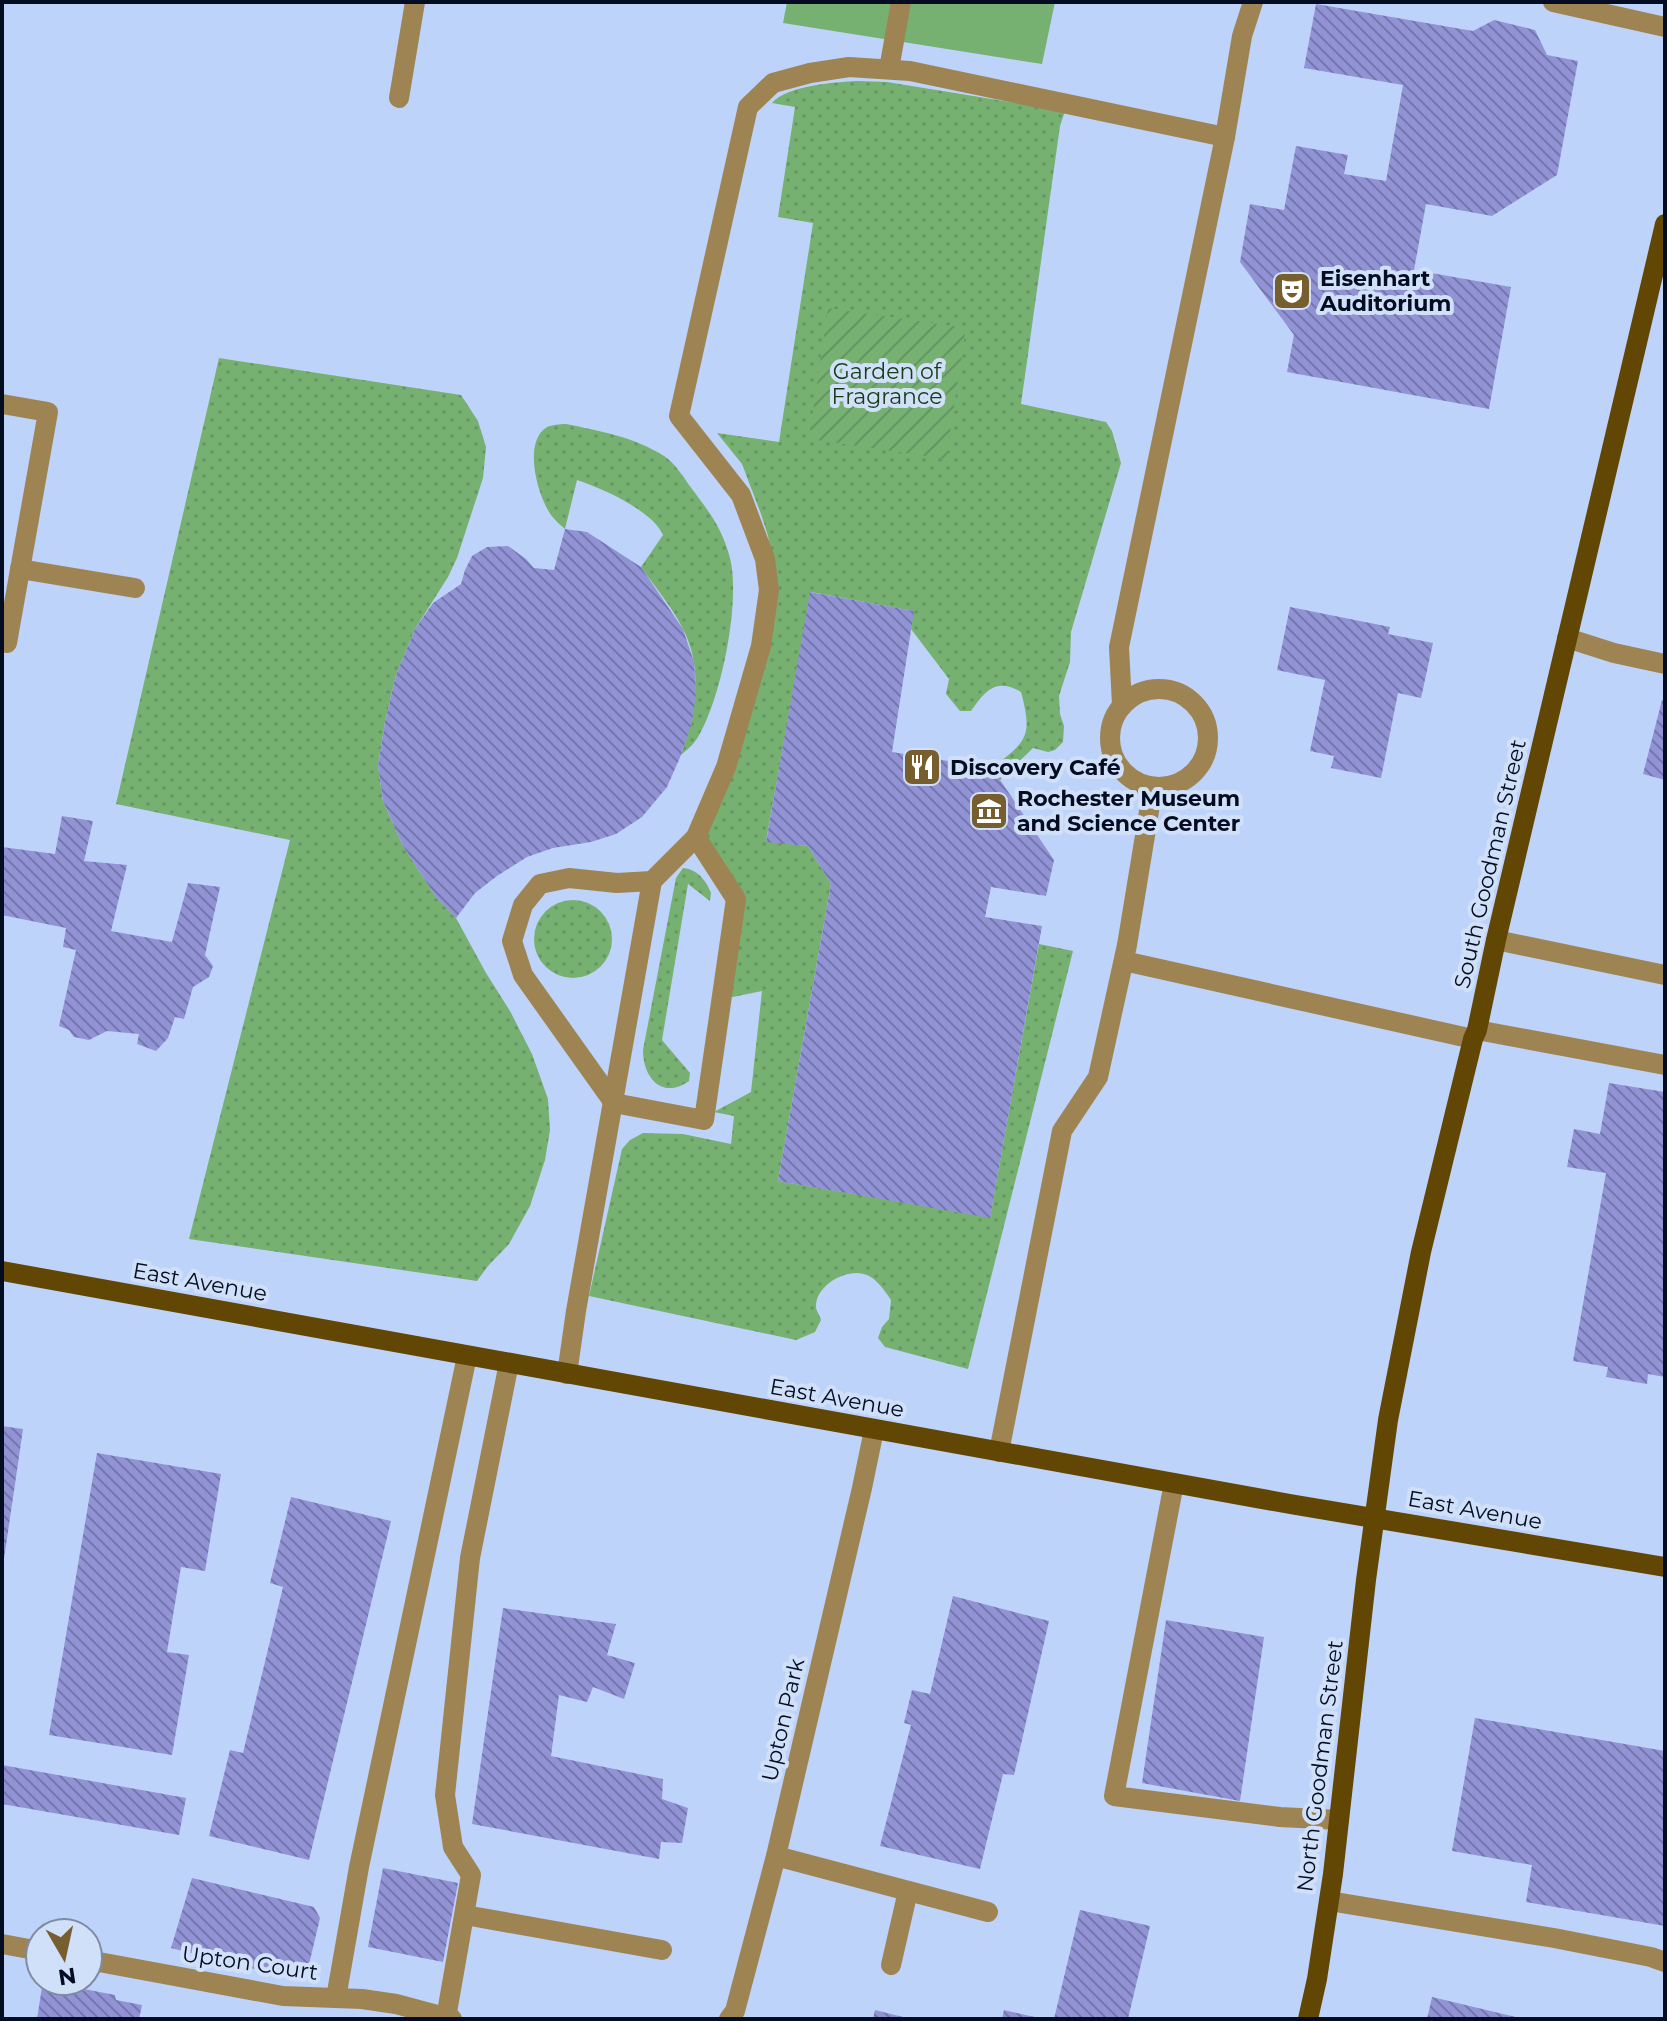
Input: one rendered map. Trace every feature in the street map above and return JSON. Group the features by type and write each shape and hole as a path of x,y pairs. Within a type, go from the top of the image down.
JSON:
{"main road":[{"name":"South Goodman Street","path":"1375,1518 1388,1420 1421,1252 1475,1035 1665,224"},
{"name":"East Avenue","path":"2,1271 874,1430 1665,1567"},
{"name":"North Goodman Street","path":"1308,2019 1329,1901 1375,1518"}],"street":[{"path":"399,98 415,2"},
{"path":"889,69 901,2"},
{"path":"1122,705 1119,647 1225,137 1242,36 1253,2"},
{"path":"1553,2 1665,27"},
{"path":"567,1374 652,881 696,837 726,767 761,646 769,590 765,559 741,495 679,416 748,107 773,83 810,73 849,67 889,69 1225,137"},
{"path":"2,404 48,412 7,643 2,642"},
{"path":"20,569 135,588"},
{"path":"1567,638 1614,653 1665,664"},
{"path":"1166,689 1182,695 1197,707 1205,722 1208,743 1202,760 1191,775 1176,784 1153,787 1137,782 1123,772 1113,758 1109,741 1113,720 1122,705 1134,695 1166,689"},
{"path":"999,1452 1062,1131 1098,1077 1124,961 1153,787"},
{"path":"652,881 617,883 569,878 540,884 523,905 512,941 523,975 614,1103 704,1120 736,899 696,837"},
{"path":"1496,940 1665,975"},
{"path":"1124,961 1475,1035 1665,1065"},
{"path":"336,1998 359,1867 467,1356"},
{"path":"449,2018 471,1875 453,1847 445,1795 470,1558 509,1363"},
{"name":"Upton Park","path":"729,2019 735,2011 776,1856 874,1430"},
{"path":"1174,1483 1114,1796 1280,1817 1339,1820"},
{"path":"776,1856 988,1912"},
{"path":"891,1965 908,1891"},
{"path":"1329,1901 1554,1938 1665,1962"},
{"path":"465,1915 662,1950"},
{"path":"2,1944 24,1948"},
{"name":"Upton Court","path":"104,1963 283,1996 362,1999 396,2004 449,2018"}],"green space":[{"path":"787,2 1055,2 1042,64 783,23"},
{"path":"857,81 887,82 1065,111 1060,126 1021,404 1106,422 1112,431 1121,463 1071,632 1070,662 1059,696 1063,742 1048,752 1033,748 1000,780 992,768 1020,744 1026,729 1021,692 998,686 986,692 971,711 960,711 946,694 949,679 911,629 913,611 811,592 766,841 808,846 831,884 778,1181 990,1217 1039,944 1073,951 968,1369 885,1347 878,1338 889,1319 891,1300 875,1281 861,1273 843,1275 827,1285 817,1300 816,1308 821,1320 815,1332 796,1340 589,1296 622,1149 643,1133 683,1134 731,1144 734,1116 714,1112 751,1092 762,991 723,999 744,897 703,835 776,591 768,536 761,514 742,464 717,433 779,442 813,223 778,217 795,107 772,103 799,89"},
{"name":"Garden of Fragrance","path":"828,308 966,328 946,459 809,439"},
{"path":"219,358 461,395 478,421 486,447 483,478 457,558 415,629 396,675 378,766 383,801 403,846 436,897 456,918 510,1011 532,1054 548,1099 550,1130 545,1160 530,1206 509,1244 477,1281 189,1239 290,840 116,804"},
{"path":"566,424 629,439 668,459 710,513 727,547 733,577 733,599 727,650 706,720 698,737 681,755 693,708 694,660 679,621 641,567 663,535 638,509 577,480 565,529 553,517 537,483 535,445 539,434 547,427"},
{"path":"683,868 693,870 700,876 711,893 710,901 688,884 662,1040 690,1073 689,1081 670,1088 663,1087 650,1077 643,1050 676,878"},
{"path":"573,900 588,903 601,911 609,924 612,939 609,954 601,967 588,975 573,978 558,975 545,967 537,954 534,939 537,924 545,911 558,903"}],"building":[{"path":"1316,4 1473,31 1494,20 1535,30 1547,55 1578,61 1557,175 1492,216 1426,204 1414,270 1511,287 1489,409 1287,372 1294,335 1240,262 1250,204 1284,210 1296,146 1348,155 1344,174 1386,181 1403,85 1304,68"},
{"path":"565,529 587,532 641,567 683,629 694,662 696,692 692,722 667,787 642,817 616,834 527,857 475,893 456,918 436,897 403,846 383,801 378,766 396,675 415,629 433,603 461,584 472,556 487,547 508,546 534,568 554,570"},
{"path":"810,592 914,611 892,752 992,768 1054,860 1046,896 991,887 985,917 1042,926 990,1218 778,1181 831,884 808,846 766,842"},
{"path":"1290,607 1390,627 1388,634 1433,643 1421,698 1398,693 1381,778 1331,768 1334,756 1310,751 1325,680 1277,670"},
{"path":"1662,700 1665,701 1665,780 1643,774"},
{"path":"62,816 93,821 84,861 127,865 111,931 172,942 188,883 220,887 205,955 213,966 209,977 193,987 184,1019 175,1017 168,1038 156,1051 137,1044 139,1034 107,1031 89,1040 74,1037 69,1030 59,1026 76,950 63,947 66,928 2,915 2,847 55,854"},
{"path":"1609,1083 1665,1092 1665,1377 1648,1374 1647,1384 1606,1377 1608,1367 1573,1361 1606,1173 1567,1167 1574,1129 1600,1134"},
{"path":"2,1426 23,1429 4,1559 2,1559"},
{"path":"97,1453 221,1474 205,1571 181,1567 167,1652 189,1655 172,1755 49,1735"},
{"path":"291,1497 391,1521 309,1860 209,1836 230,1750 243,1753 283,1587 270,1583"},
{"path":"953,1596 1049,1621 1014,1775 1003,1774 980,1869 880,1846 911,1725 904,1723 912,1690 930,1694"},
{"path":"503,1608 616,1624 607,1655 635,1663 624,1699 593,1687 587,1702 559,1695 551,1756 663,1779 662,1799 688,1808 682,1843 661,1842 659,1859 472,1824"},
{"path":"1166,1620 1264,1637 1240,1801 1142,1783"},
{"path":"1475,1718 1665,1751 1665,1926 1526,1902 1532,1865 1452,1851"},
{"path":"2,1765 186,1798 179,1835 2,1804"},
{"path":"383,1868 458,1883 443,1962 368,1947"},
{"path":"192,1878 314,1907 320,1918 307,1973 287,1977 171,1948"},
{"path":"1080,1910 1150,1926 1128,2019 1054,2019"},
{"path":"104,1993 115,1995 116,2000 142,2005 139,2019 37,2019 40,1997 104,1997"},
{"path":"1432,1997 1520,2018 1520,2019 1427,2019"},
{"path":"875,2010 907,2018 907,2019 873,2019"},
{"path":"1004,2010 1039,2018 1002,2019"}],"place":[{"name":"Eisenhart Auditorium","path":"1292,291"},
{"name":"Discovery Café","path":"922,767"},
{"name":"Rochester Museum and Science Center","path":"989,811"}]}
